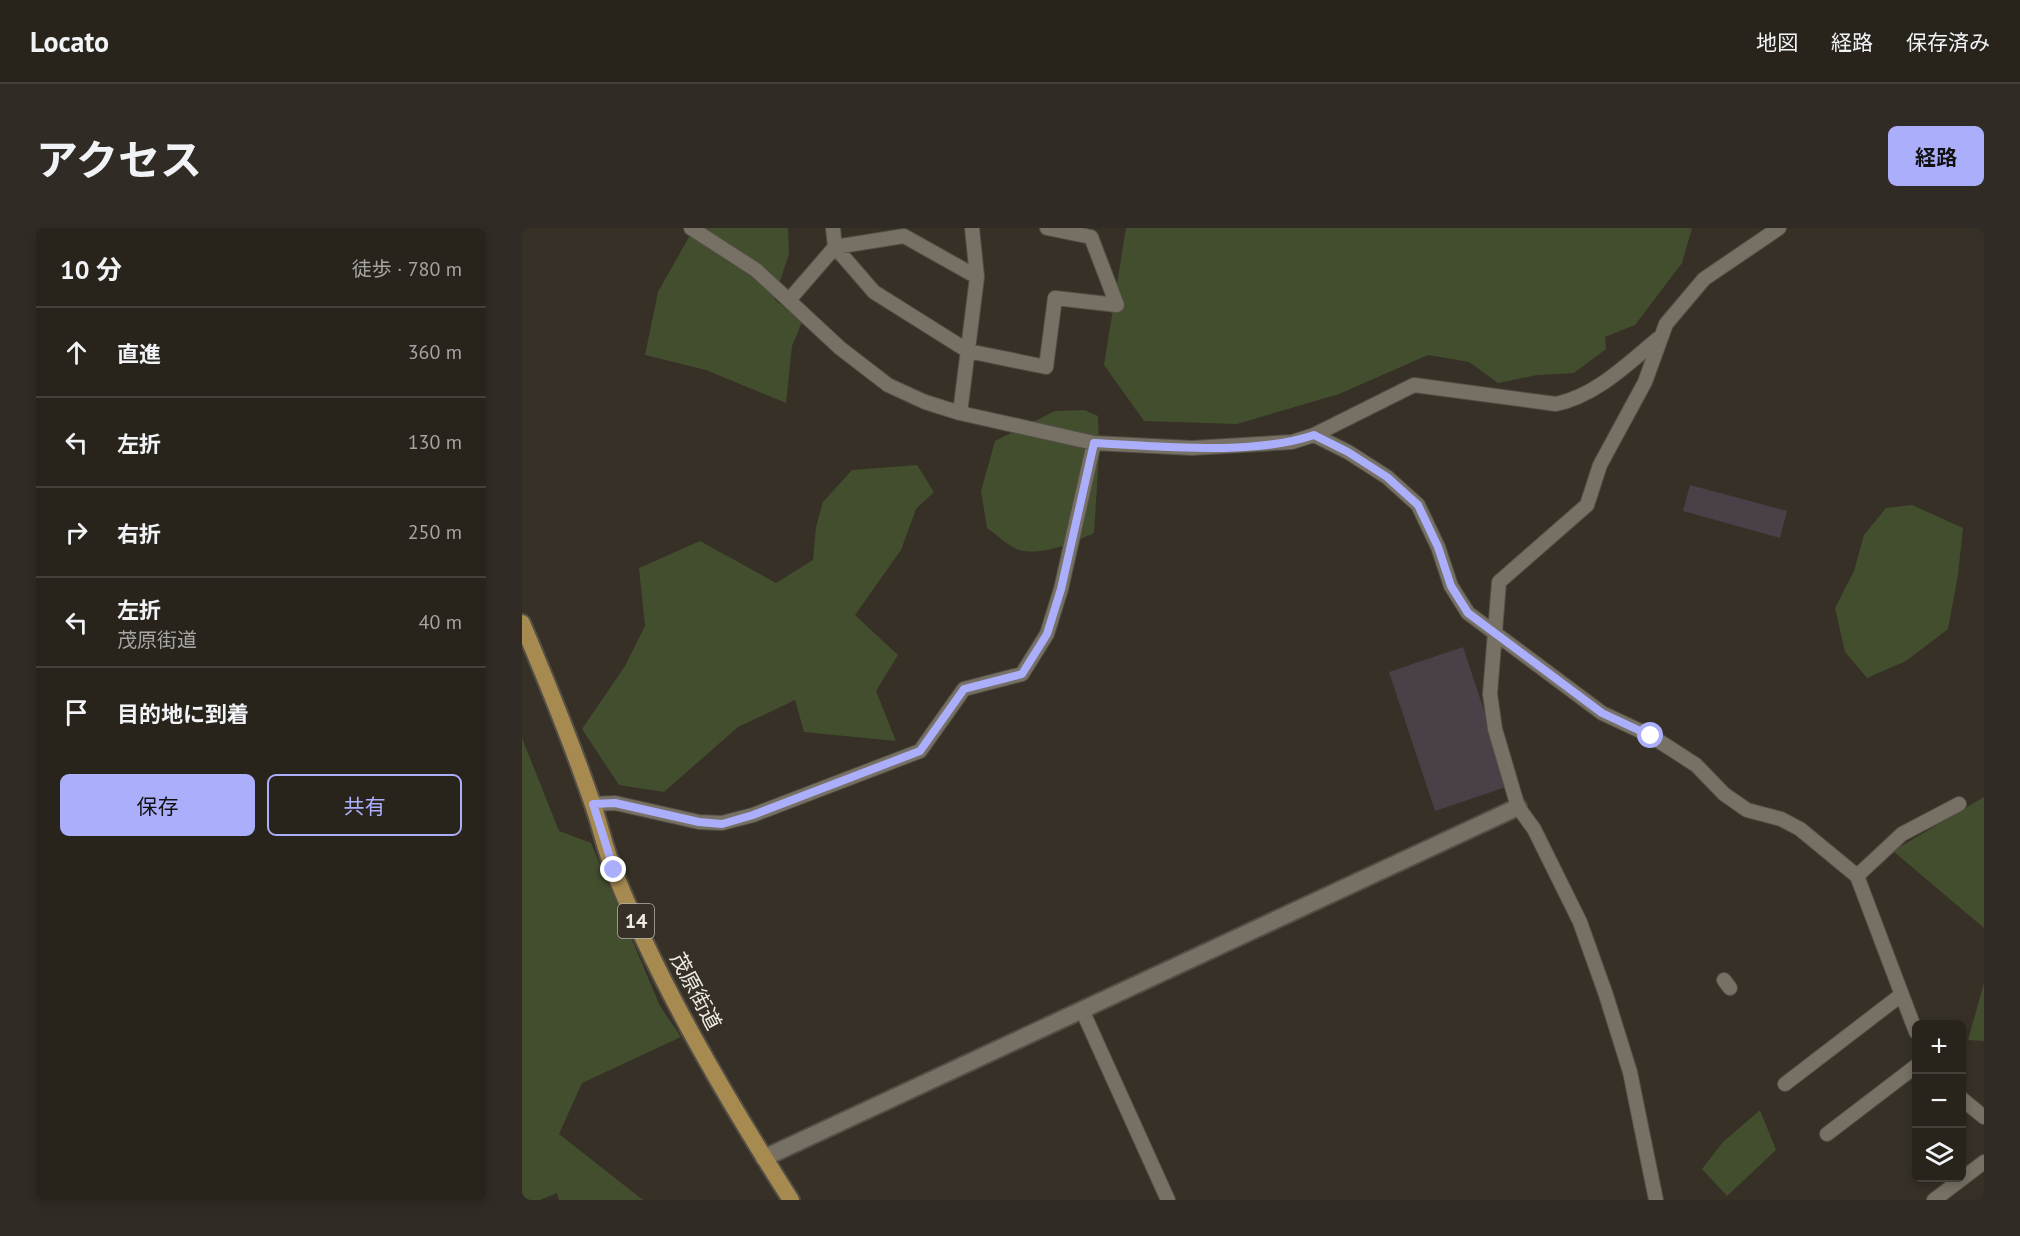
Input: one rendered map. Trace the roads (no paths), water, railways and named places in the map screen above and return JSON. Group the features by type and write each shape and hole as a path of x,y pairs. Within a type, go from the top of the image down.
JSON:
{"main road":[{"name":"茂原街道","path":"522,623 558,707 614,870 647,947 672,996 764,1158 792,1200"}],"street":[{"path":"691,228 756,270 840,348 888,386 925,402 960,413 1094,443 1192,448 1292,442 1314,435 1414,385 1556,404 1578,399 1611,377 1659,338 1666,324 1704,279 1779,228"},
{"path":"833,228 835,247 874,292 968,351 1046,367 1055,298 1117,305 1091,237 1047,228"},
{"path":"960,413 977,277 972,228"},
{"path":"789,300 835,247 903,232 977,277"},
{"path":"1656,1200 1630,1072 1606,995 1580,922 1534,830 1518,807 1495,729 1490,694 1499,582 1587,505 1600,465 1650,372 1659,351 1659,338"},
{"path":"1314,435 1348,452 1387,477 1418,505 1438,547 1451,586 1468,613 1602,713 1651,736 1696,765 1724,794 1747,810 1781,819 1800,829 1857,876 1912,1020"},
{"path":"593,804 615,803 699,822 722,824 753,815 920,751 964,689 1022,674 1047,634 1061,589 1094,443"},
{"path":"1857,876 1902,834 1959,804"},
{"path":"764,1158 1518,807"},
{"path":"1785,1084 1901,995"},
{"path":"1082,1010 1168,1200"},
{"path":"1827,1134 1912,1070"},
{"path":"1966,1102 1984,1117"},
{"path":"1934,1200 1984,1162"}]}
